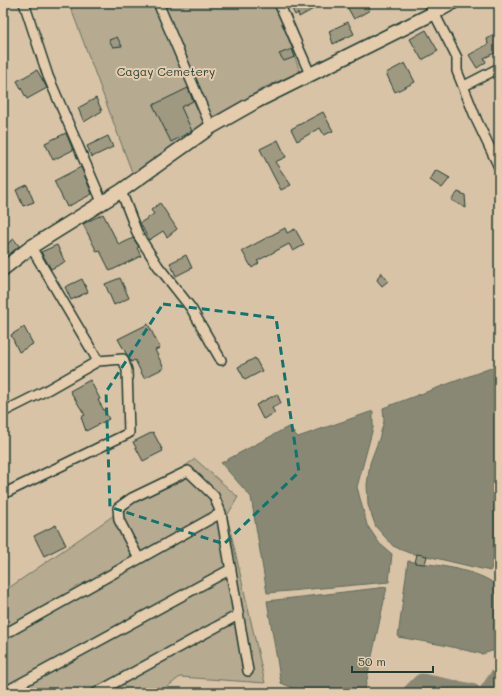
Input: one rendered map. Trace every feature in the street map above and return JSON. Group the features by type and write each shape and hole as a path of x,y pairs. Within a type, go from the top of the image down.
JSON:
{"street":[{"path":"24,3 48,76 103,204"},
{"path":"158,3 211,127"},
{"path":"279,3 310,74"},
{"path":"3,269 31,247 121,192 211,127 431,8 452,3"},
{"path":"431,8 457,58 458,71 477,121 499,167"},
{"path":"464,86 499,68"},
{"path":"121,192 138,235 158,266 192,308 221,360"},
{"path":"31,247 98,361"},
{"path":"3,412 47,390 98,361 123,359 127,370 129,433 3,494"},
{"path":"139,559 119,520 118,508 132,498 188,471 214,496 221,513 248,671"},
{"path":"3,635 221,513"},
{"path":"3,693 231,569"},
{"path":"96,693 238,615"}],"highlighted area":[{"path":"163,304 276,318 299,472 224,544 110,507 106,392"}],"green space":[{"name":"Cagay Cemetery","path":"69,3 276,3 300,72 263,88 133,175"},
{"path":"195,459 238,497 227,516 265,683 180,677 159,693 3,693 3,592"}],"shaded area":[{"path":"499,365 499,555 490,571 409,553 393,546 376,527 368,505 367,485 370,463 384,421 383,408"},
{"path":"373,411 373,428 357,487 367,525 380,544 392,554 389,582 267,593 251,497 221,463 288,427 298,437"},
{"path":"408,561 443,566 469,572 481,576 499,588 499,649 482,654 398,637"},
{"path":"387,587 364,693 305,693 281,683 267,601"}],"building":[{"path":"294,3 324,3 299,17 298,13 295,15 291,7"},
{"path":"345,3 365,3 370,10 354,19"},
{"path":"348,22 354,34 333,44 329,31"},
{"path":"426,30 438,51 422,60 410,39"},
{"path":"499,32 499,51 484,58 486,62 477,68 469,55 488,44 487,39"},
{"path":"117,37 122,46 113,47 109,40"},
{"path":"292,49 295,57 284,61 279,54"},
{"path":"405,63 415,82 395,92 386,73"},
{"path":"37,70 47,88 27,99 17,81"},
{"path":"188,88 193,101 181,107 192,131 171,142 153,105"},
{"path":"96,98 102,111 84,122 78,108"},
{"path":"323,112 333,131 324,135 320,128 297,141 291,129"},
{"path":"66,133 73,150 53,160 45,143"},
{"path":"108,136 113,147 92,157 87,146"},
{"path":"278,140 286,157 275,162 291,185 281,190 260,149"},
{"path":"81,167 92,194 67,207 54,181"},
{"path":"436,170 450,178 442,188 430,180"},
{"path":"27,185 34,202 23,206 16,190"},
{"path":"458,192 465,195 466,208 451,200"},
{"path":"160,203 177,229 167,237 163,231 149,240 140,223 154,214 151,210"},
{"path":"103,214 119,245 133,238 139,247 137,248 141,256 110,271 100,251 97,252 83,224"},
{"path":"285,228 287,233 295,229 304,245 293,251 289,244 257,261 259,263 252,268 242,251"},
{"path":"14,239 19,246 10,254 4,246"},
{"path":"57,245 65,262 51,269 41,252"},
{"path":"186,255 192,268 176,276 170,263"},
{"path":"381,272 388,281 382,286 377,280"},
{"path":"120,278 129,298 114,305 105,284"},
{"path":"82,279 88,292 71,300 65,287"},
{"path":"148,324 160,348 155,350 164,368 144,378 135,360 131,362 118,339"},
{"path":"24,327 33,344 19,352 11,335"},
{"path":"255,358 262,371 245,380 238,367"},
{"path":"90,380 100,399 98,400 109,419 86,431 81,417 85,415 70,391"},
{"path":"277,394 281,403 272,408 275,413 263,419 256,405"},
{"path":"153,432 163,451 143,461 133,442"},
{"path":"56,525 66,545 44,556 34,536"},
{"path":"417,554 427,556 425,564 415,563"}],"waterway":[{"path":"488,693 499,677"},
{"path":"412,693 422,683 472,693"}]}
